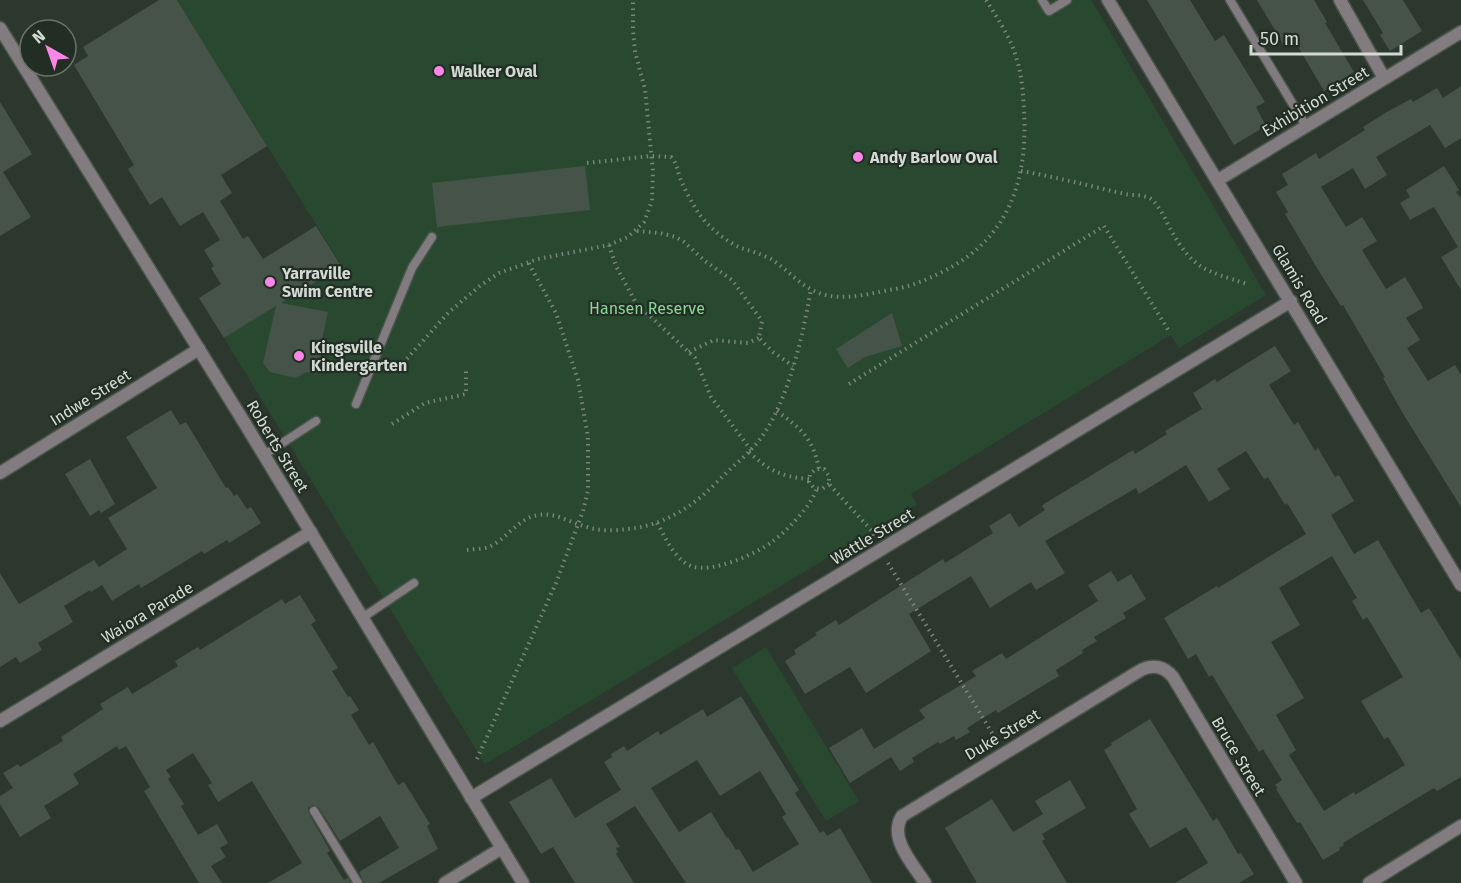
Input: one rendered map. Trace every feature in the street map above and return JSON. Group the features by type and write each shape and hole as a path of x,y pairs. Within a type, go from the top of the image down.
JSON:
{"street":[{"name":"Glamis Road","path":"1108,0 1461,585"},
{"path":"1340,0 1384,78"},
{"name":"Roberts Street","path":"0,28 264,455 523,883"},
{"name":"Exhibition Street","path":"1218,180 1461,32"},
{"name":"Wattle Street","path":"471,798 1291,301"},
{"name":"Indwe Street","path":"0,473 199,349"},
{"name":"Waiora Parade","path":"0,721 311,532"},
{"name":"Bruce Street","path":"1141,670 1157,667 1166,670 1173,677 1296,883"},
{"name":"Duke Street","path":"925,883 898,839 898,822 907,811 1141,670"},
{"path":"1370,883 1461,826"},
{"path":"445,883 502,848"}],"lane":[{"path":"1042,0 1049,11 1067,0"},
{"path":"1230,0 1306,126"},
{"path":"356,404 412,268 432,237"},
{"path":"264,455 316,422"},
{"path":"362,618 414,583"},
{"path":"314,811 358,883"}],"path":[{"path":"374,361 395,367 402,364 464,298 499,273 528,262 609,245 637,231 649,212 652,201 651,156 645,89 635,52 633,0"},
{"path":"587,163 651,156 666,156 675,161 691,201 711,228 730,242 770,259 820,293 841,297 909,286 957,265 979,249 993,233 1012,200 1021,171 1024,120 1018,62 1008,35 986,0"},
{"path":"1021,171 1152,200 1188,255 1200,267 1211,273 1247,284"},
{"path":"849,384 1104,226 1170,333"},
{"path":"637,231 676,237 732,280 762,321 759,338"},
{"path":"609,245 616,266 636,303 695,358 711,397 750,451 769,470 786,476 810,479"},
{"path":"477,759 556,583 588,491 588,437 582,393 556,313 528,262"},
{"path":"467,550 488,547 528,518 537,515 554,515 578,525 611,530 657,523 681,512 714,486 765,433 777,411 793,366 811,289"},
{"path":"690,352 714,340 747,343 759,338"},
{"path":"759,338 773,352 793,366"},
{"path":"392,424 425,403 466,394 466,369"},
{"path":"777,411 799,427 810,441 816,453 819,469"},
{"path":"829,484 822,489 814,488 809,482 810,474 816,469 824,469 829,476 829,484 872,531 874,540"},
{"path":"657,523 671,549 683,562 698,568 712,567 736,560 773,541 798,516 817,488"},
{"path":"891,568 1004,752"}],"green space":[{"name":"Hansen Reserve","path":"177,0 1091,0 1266,295 1179,348 1171,335 911,494 917,504 485,764 224,338 341,265"},
{"path":"766,647 859,801 826,821 732,668"}],"building":[{"path":"159,0 177,0 267,146 221,175 232,193 220,201 243,239 248,236 263,259 316,226 341,266 281,303 328,312 317,374 306,372 296,378 270,372 263,363 276,306 224,338 199,298 221,284 204,250 220,240 203,212 180,226 162,197 150,205 128,169 134,165 78,72 78,62 88,56 83,47"},
{"path":"1147,0 1190,0 1215,41 1224,35 1265,102 1256,107 1266,126 1234,145"},
{"path":"1257,0 1314,0 1354,72 1324,91 1297,45 1293,42 1285,47"},
{"path":"1363,0 1403,0 1422,31 1390,51 1380,35 1383,33"},
{"path":"1461,86 1461,138 1445,148 1430,125 1376,157 1387,175 1365,189 1353,168 1321,187 1346,227 1362,217 1377,241 1362,250 1386,289 1405,277 1420,302 1423,308 1406,318 1420,340 1407,348 1428,381 1455,365 1461,375 1461,507 1402,412 1383,378 1385,377 1343,305 1341,306 1285,214 1288,212 1276,192 1288,185 1282,174 1316,153 1319,159 1365,130 1363,127 1385,113 1411,99 1413,102 1437,88 1443,98"},
{"path":"0,102 32,154 3,172 31,217 0,236"},
{"path":"585,166 590,210 437,227 432,183"},
{"path":"1444,166 1459,190 1456,192 1461,198 1461,290 1441,257 1458,247 1434,207 1410,220 1400,203 1410,197 1406,190"},
{"path":"892,313 902,346 865,357 848,368 836,349"},
{"path":"1275,346 1291,371 1269,385 1294,425 1298,422 1315,451 1318,448 1335,477 1339,475 1354,501 1331,515 1354,554 1378,540 1421,613 1429,608 1461,660 1461,777 1437,791 1434,788 1419,797 1343,843 1340,850 1323,860 1276,789 1278,788 1275,785 1282,780 1263,749 1259,752 1212,675 1209,677 1196,654 1188,659 1164,618 1306,534 1287,503 1285,505 1268,477 1264,479 1246,451 1217,469 1230,489 1209,502 1186,465 1139,494 1136,488 1045,541 1065,573 1036,590 1031,582 990,608 971,576 909,614 931,651 866,693 850,667 805,694 785,661 796,654 794,650 817,635 815,633 836,620 839,625 943,559 945,563 993,533 989,526 1010,513 1019,527 1045,510 1042,506 1044,504 1133,450 1135,454 1167,434 1165,431 1202,409 1193,393 1215,379 1217,382","holes":["1332,556 1357,598 1352,601 1363,620 1367,617 1403,677 1361,701 1384,739 1388,737 1405,765 1324,811 1289,755 1296,750 1276,715 1304,698 1271,642 1300,625 1279,588"]},
{"path":"171,410 180,425 186,422 226,488 228,487 234,496 237,494 247,509 251,507 261,523 229,543 227,540 204,554 202,551 141,588 139,584 112,601 102,585 91,592 90,590 64,606 73,622 38,643 42,650 20,663 16,657 0,667 0,573 19,604 94,560 99,567 127,549 108,518 157,488 126,437"},
{"path":"90,459 115,504 101,513 99,510 90,516 65,474"},
{"path":"1111,571 1118,582 1131,574 1146,599 1123,613 1126,618 1094,637 1097,641 1082,650 1083,653 1056,670 1059,676 998,713 996,710 967,728 970,732 956,740 954,736 940,744 938,742 912,758 914,762 900,771 891,757 850,783 829,748 862,728 874,749 925,718 919,710 976,676 972,671 1002,653 1006,659 1098,601 1088,585"},
{"path":"300,595 316,621 311,624 338,668 332,671 359,710 351,715 369,745 373,742 398,785 404,782 430,824 427,826 438,849 379,883 364,883 359,872 399,848 382,819 380,816 340,841 319,808 313,805 308,808 309,814 330,851 327,853 344,880 348,878 351,883 268,883 302,863 252,781 218,802 208,785 212,783 193,753 166,770 171,777 168,779 184,804 181,806 198,835 217,824 228,843 220,848 226,857 211,866 222,883 199,883 144,791 150,787 126,746 119,750 117,746 73,774 79,784 44,806 51,818 20,837 0,804 0,796 13,788 3,773 18,764 20,767 63,741 61,737 103,709 100,704 128,687 132,694 178,666 175,661 198,647 200,650 282,599 285,604"},
{"path":"741,696 799,790 795,793 820,833 824,831 827,836 840,828 872,883 686,883 635,806 606,824 620,847 616,848 618,852 616,854 634,883 575,883 553,847 541,854 509,802 551,778 575,818 621,790 604,762 612,757 611,754 624,746 627,751 658,731 660,735 703,709 707,717","holes":["697,760 720,796 760,771 786,814 782,817 799,844 753,872 739,849 736,850 727,838 711,812 679,832 651,788"]},
{"path":"1150,719 1213,821 1217,818 1238,854 1241,853 1254,874 1239,883 1175,883 1208,863 1186,827 1150,848 1129,814 1137,809 1104,750 1112,745 1111,743"},
{"path":"1070,780 1086,808 1042,834 1045,839 1042,841 1067,883 977,883 945,828 992,799 1013,832 1043,814 1035,801"}],"place":[{"name":"Walker Oval","path":"439,71"},
{"name":"Andy Barlow Oval","path":"858,157"},
{"name":"Yarraville Swim Centre","path":"270,282"},
{"name":"Kingsville Kindergarten","path":"299,356"}]}
